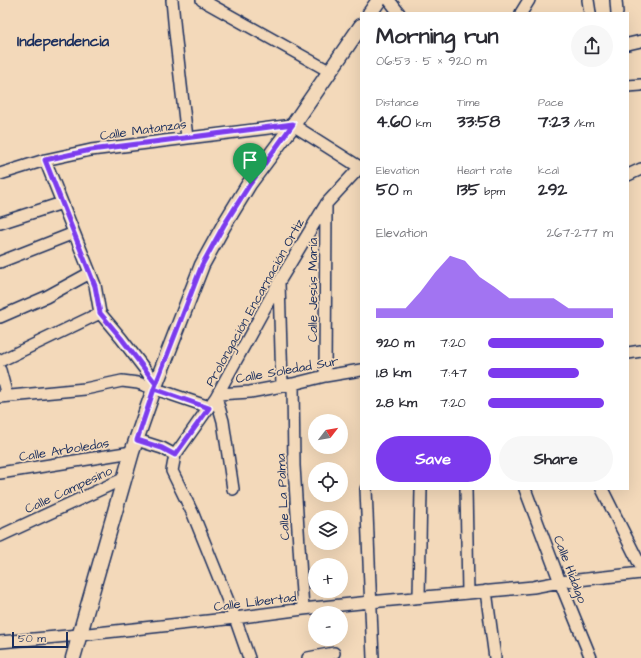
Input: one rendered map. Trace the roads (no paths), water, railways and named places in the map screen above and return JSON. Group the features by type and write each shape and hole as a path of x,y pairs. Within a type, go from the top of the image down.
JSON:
{"main road":[{"path":"73,658 135,446 155,387 202,265 224,225 250,184 360,27"}],"street":[{"path":"172,0 187,138"},
{"path":"202,0 329,71"},
{"path":"389,0 398,12"},
{"path":"522,12 529,0"},
{"path":"588,0 590,12"},
{"path":"616,0 618,12"},
{"path":"629,44 641,42"},
{"path":"629,86 641,85"},
{"path":"293,124 360,167"},
{"name":"Calle Matanzas","path":"0,174 45,160 91,150 293,124"},
{"path":"45,160 95,286 100,313 121,338 155,387"},
{"name":"Prolongación Encarnación Ortiz","path":"175,455 217,396 279,282 326,204 360,167"},
{"path":"629,175 641,170"},
{"path":"0,223 62,203"},
{"name":"Calle Jesús María","path":"325,376 326,204"},
{"path":"0,262 74,233"},
{"path":"0,317 46,297 90,273"},
{"name":"Calle La Palma","path":"279,282 294,466 303,609"},
{"path":"0,361 100,313"},
{"path":"629,353 641,351"},
{"path":"0,370 4,396 85,389 122,381 155,387 209,408"},
{"name":"Calle Soledad Sur","path":"217,396 250,392 360,370"},
{"path":"217,396 223,421 233,489"},
{"path":"135,446 162,448 175,455 172,471 193,514 235,618 249,658"},
{"name":"Calle Arboledas","path":"0,473 135,446"},
{"name":"Calle Campesino","path":"0,536 125,478"},
{"path":"366,490 373,658"},
{"path":"419,598 420,490"},
{"path":"466,490 468,593"},
{"name":"Calle Hidalgo","path":"525,490 560,582 591,658"},
{"path":"602,490 641,567"},
{"name":"Calle Libertad","path":"0,642 79,635 370,602 533,587 560,582 641,573"},
{"path":"486,591 495,658"},
{"path":"308,658 334,653"}],"district":[{"name":"Independencia","path":"63,41"}]}
